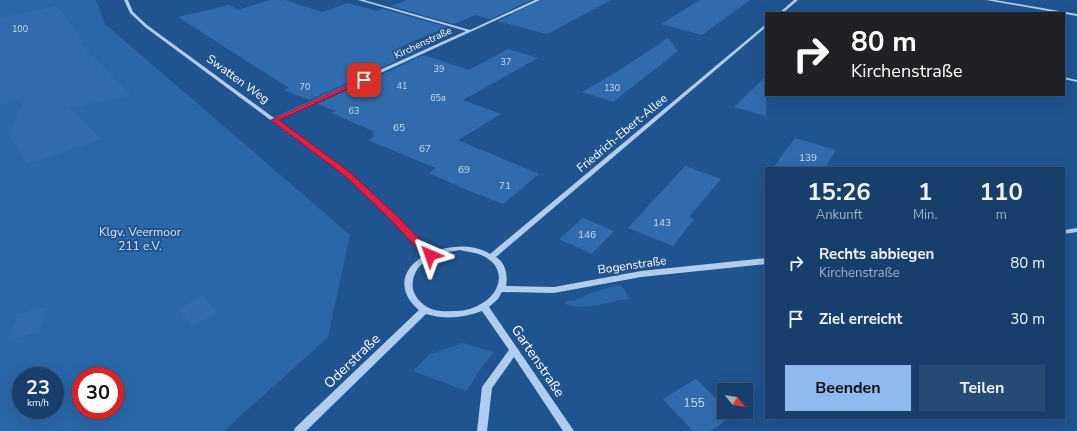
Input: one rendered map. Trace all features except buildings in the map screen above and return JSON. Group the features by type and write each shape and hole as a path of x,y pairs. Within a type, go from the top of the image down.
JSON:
{"street":[{"name":"Swatten Weg","path":"126,0 131,12 146,26 348,175 394,218 430,255"},
{"name":"Kirchenstraße","path":"360,0 470,32"},
{"name":"Kirchenstraße","path":"274,120 538,0"},
{"path":"782,12 796,0"},
{"path":"988,0 1059,12"},
{"path":"1065,13 1077,15"},
{"name":"Friedrich-Ebert-Allee","path":"492,256 765,26"},
{"path":"1065,78 1077,81"},
{"path":"1065,232 1077,230"},
{"path":"460,248 473,249 492,256 499,263 503,271 504,280 502,289 495,299 484,307 470,313 454,315 438,314 425,310 415,302 409,293 408,284 411,274 415,267 430,255 443,250 460,248"},
{"name":"Bogenstraße","path":"502,289 554,290 641,274 765,260"},
{"name":"Gartenstraße","path":"484,307 569,431"},
{"name":"Oderstraße","path":"299,431 425,310"},
{"path":"482,431 487,388 514,350"}],"green space":[{"name":"Klgv. Veermoor 211 e.V.","path":"0,0 96,0 105,24 350,235 328,337 224,431 0,431"},
{"path":"619,285 625,289 629,299 581,307 565,304 566,301 575,300 599,290"},
{"path":"463,343 494,352 478,372 467,391 413,371 430,354"}],"route":[{"path":"364,80 274,120 348,175 394,218 430,255"}]}
